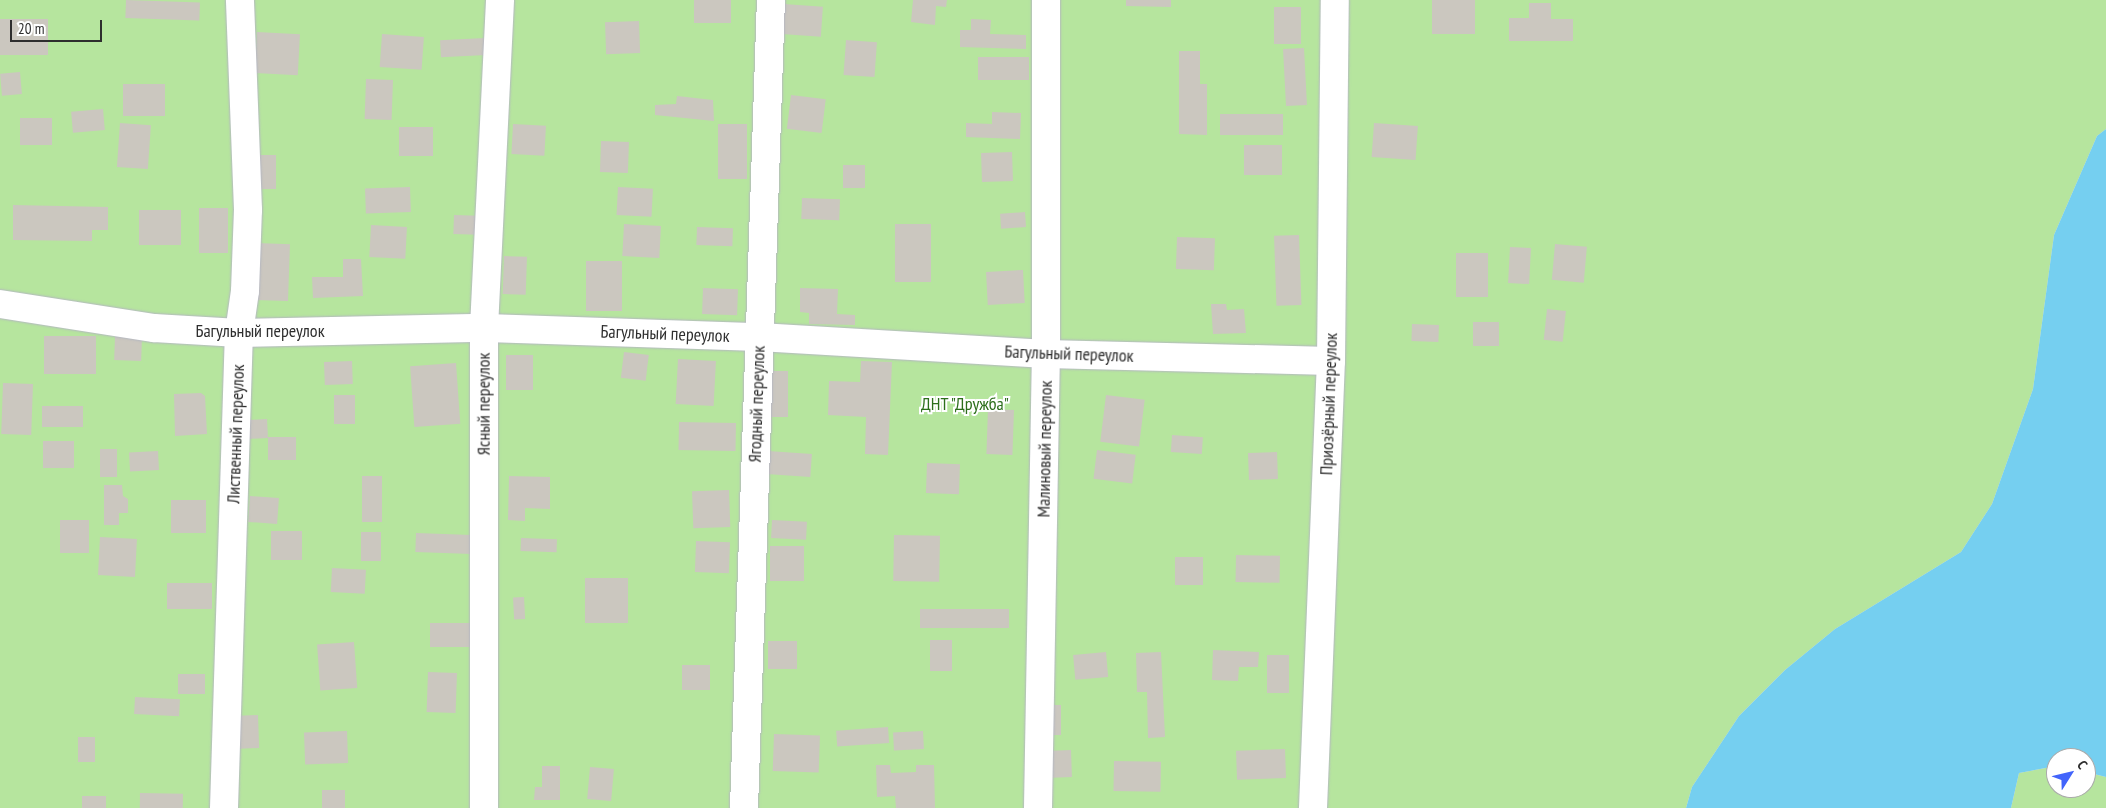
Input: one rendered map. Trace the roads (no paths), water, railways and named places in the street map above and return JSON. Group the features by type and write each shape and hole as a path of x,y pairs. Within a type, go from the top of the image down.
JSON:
{"street":[{"name":"Лиственный переулок","path":"224,808 239,333 245,291 248,210 240,0"},
{"name":"Ясный переулок","path":"484,808 484,328 500,0"},
{"name":"Ягодный переулок","path":"744,808 771,0"},
{"name":"Малиновый переулок","path":"1038,808 1046,354 1046,0"},
{"name":"Приозёрный переулок","path":"1313,808 1331,361 1335,0"},
{"name":"Багульный переулок","path":"0,304 154,328 239,333 484,328 759,337 1046,354 1331,361"}],"water":[{"path":"2106,129 2106,777 2096,774 2096,748 2046,748 2046,768 2019,773 2011,808 1686,808 1692,787 1739,716 1785,670 1835,629 1961,552 1992,504 2033,389 2054,235 2097,136"}],"park label":[{"name":"ДНТ \"Дружба\"","path":"965,404"}]}
